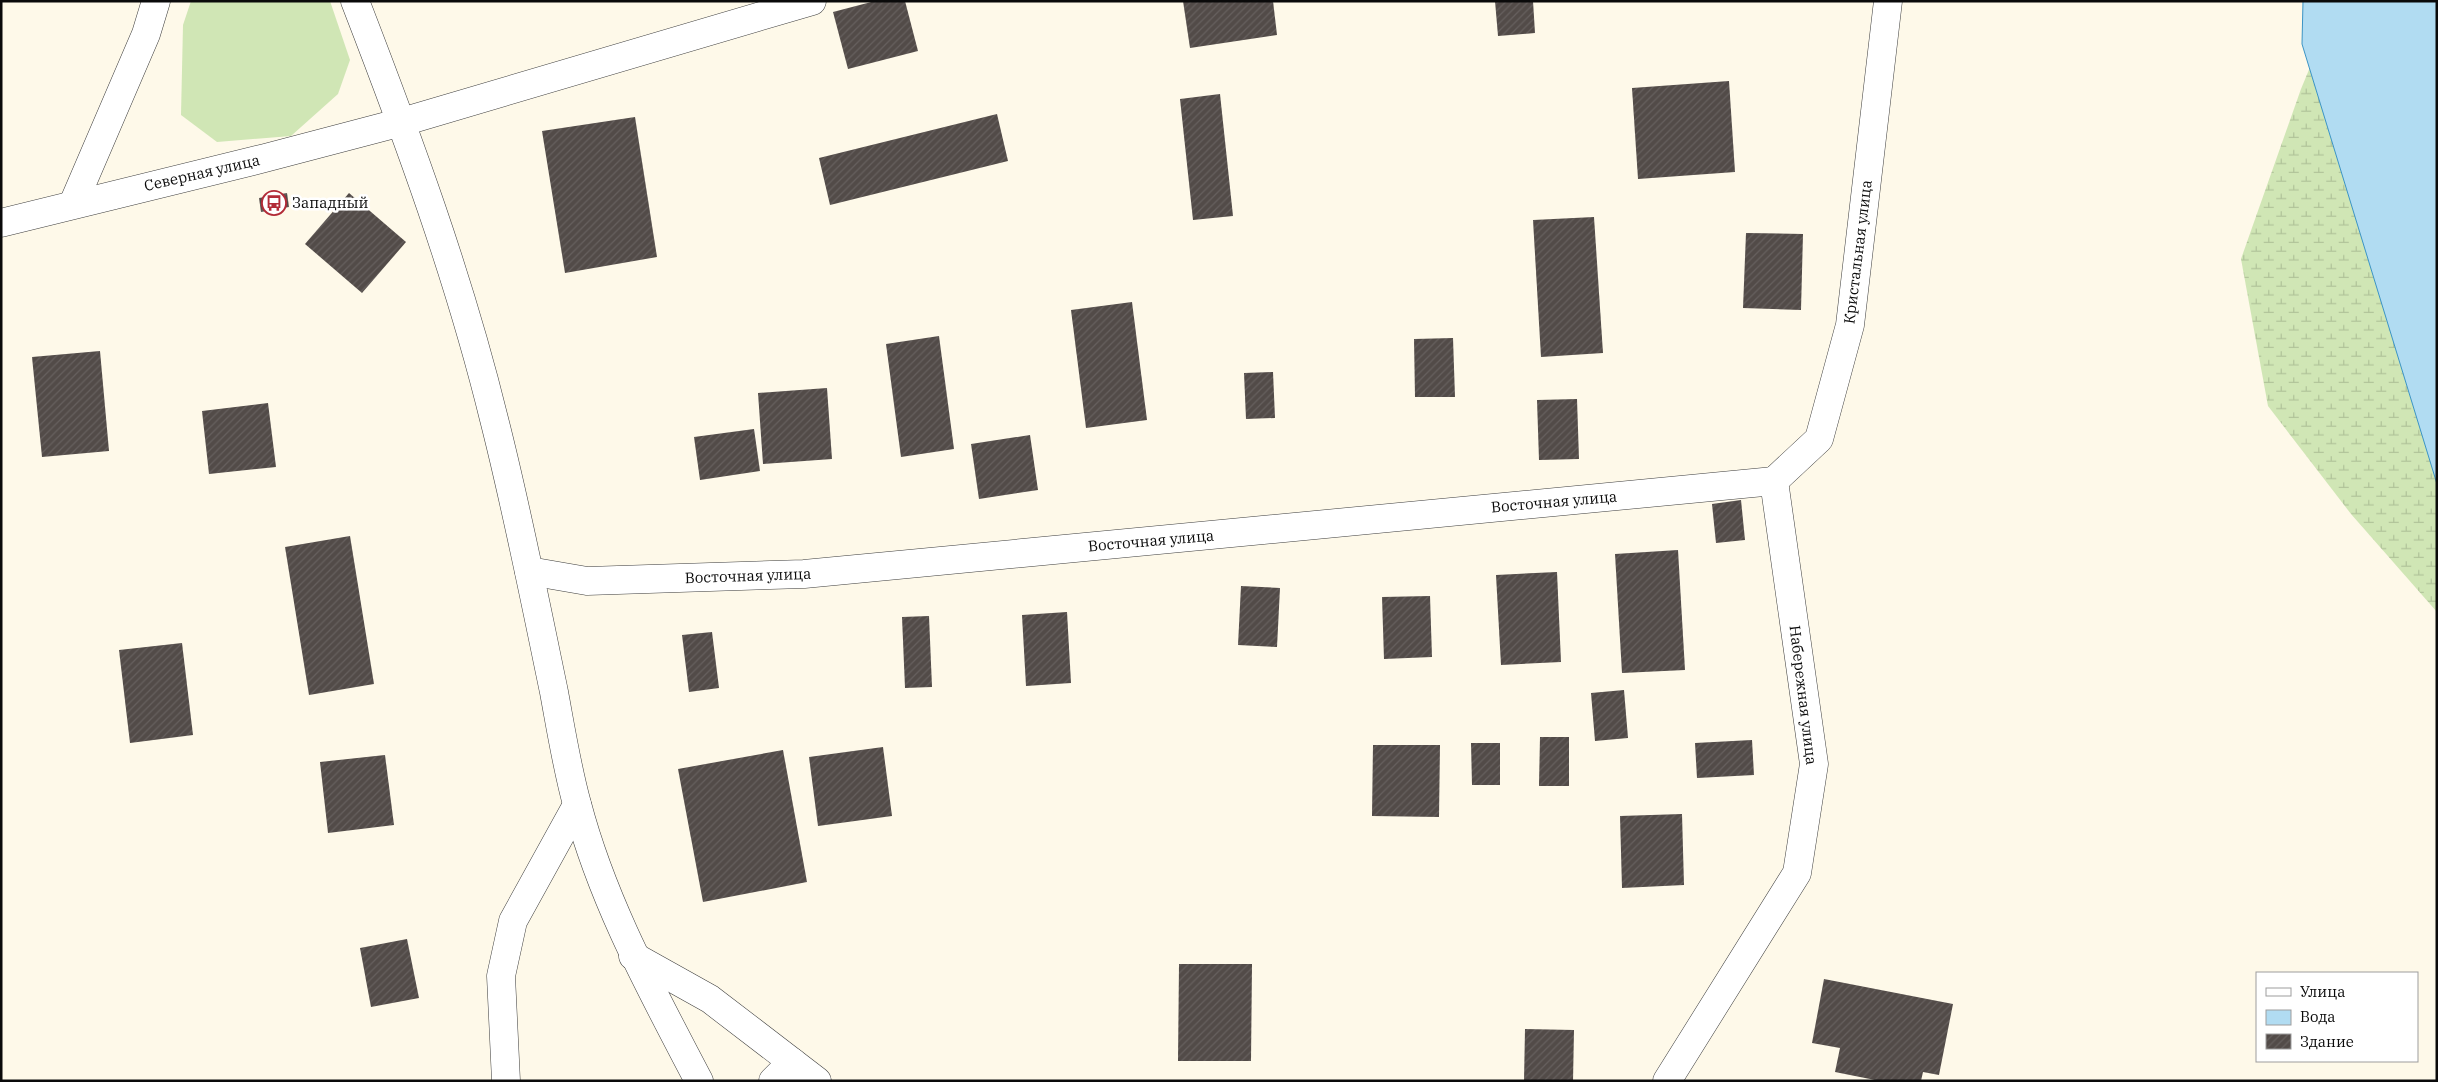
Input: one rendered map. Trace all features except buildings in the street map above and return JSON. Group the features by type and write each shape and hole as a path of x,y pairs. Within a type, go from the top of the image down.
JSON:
{"street":[{"path":"74,204 146,34 156,1"},
{"path":"355,1 402,122 458,291 494,418 529,571 577,804 605,890 633,956 699,1081"},
{"name":"Северная улица","path":"1,223 402,122 812,1"},
{"name":"Кристальная улица","path":"1774,481 1819,439 1850,324 1888,1"},
{"name":"Восточная улица","path":"529,571 588,581 804,574 1774,481"},
{"name":"Набережная улица","path":"1667,1081 1797,873 1814,764 1774,481"},
{"path":"506,1081 501,976 513,921 577,804"},
{"path":"633,956 710,999 818,1081"},
{"path":"773,1081 792,1062"}],"green space":[{"path":"191,1 330,1 350,60 338,94 291,136 217,142 181,115 183,25"},
{"path":"2325,31 2437,53 2437,612 2351,514 2268,406 2241,259 2301,89"}],"water":[{"path":"2303,1 2437,1 2437,484 2302,44"}],"place":[{"name":"Западный","path":"274,203"}]}
